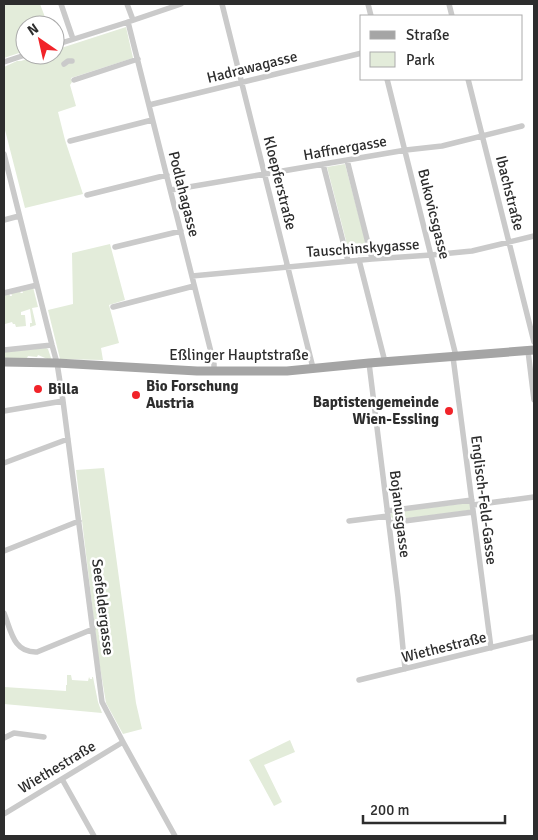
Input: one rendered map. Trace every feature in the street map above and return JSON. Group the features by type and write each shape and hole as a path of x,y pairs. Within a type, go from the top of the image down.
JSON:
{"main road":[{"name":"Eßlinger Hauptstraße","path":"4,362 214,371 287,371 531,350"}],"street":[{"path":"62,4 73,39"},
{"name":"Podlahagasse","path":"127,4 152,120 214,364 214,371"},
{"path":"65,42 181,4"},
{"name":"Kloepferstraße","path":"222,4 313,368"},
{"name":"Hadrawagasse","path":"149,105 360,53"},
{"path":"74,80 138,59"},
{"path":"65,63 72,61"},
{"name":"Bukovicsgasse","path":"387,80 432,255 455,356"},
{"name":"Ibachstraße","path":"468,80 534,342"},
{"path":"70,141 152,120"},
{"name":"Haffnergasse","path":"171,190 406,150 442,146 522,126"},
{"name":"Seefeldergasse","path":"4,154 58,363 102,702 175,836"},
{"path":"347,160 372,259"},
{"path":"323,164 348,261"},
{"path":"87,196 167,176"},
{"path":"4,220 19,216"},
{"path":"115,247 181,231"},
{"name":"Tauschinskygasse","path":"192,276 432,255 472,250 534,236"},
{"path":"359,260 385,362"},
{"path":"4,293 37,285"},
{"path":"113,307 194,286"},
{"path":"4,350 52,345"},
{"path":"531,350 534,400"},
{"name":"Englisch-Feld-Gasse","path":"455,356 491,648"},
{"name":"Bojanusgasse","path":"369,363 405,669"},
{"path":"4,411 63,400"},
{"path":"4,463 68,439"},
{"path":"388,517 472,503 534,496"},
{"path":"349,521 473,512"},
{"path":"4,551 79,521"},
{"path":"4,613 15,642 24,650 31,652 36,652 93,629"},
{"name":"Wiethestraße","path":"359,680 534,637"},
{"path":"4,738 14,733 33,734 44,737"},
{"name":"Wiethestraße","path":"4,814 123,742"},
{"path":"62,779 94,836"}],"green space":[{"path":"4,4 40,4 44,15 15,15 15,54 4,58"},
{"path":"126,27 133,58 71,78 72,82 70,85 76,106 58,112 83,194 25,208 4,130 4,67 15,62 15,65 65,65 65,47"},
{"path":"345,164 369,255 350,256 327,167"},
{"path":"110,244 125,300 109,305 119,343 101,348 103,360 60,359 48,310 73,304 72,253"},
{"path":"33,287 38,307 32,308 36,325 30,327 30,323 32,323 30,309 21,312 21,315 25,315 26,326 16,327 12,322 4,326 4,295 9,293 12,296 11,293 19,291 23,293 22,290"},
{"path":"46,348 51,358 50,360 38,355 37,357 28,356 27,358 4,361 4,352"},
{"path":"104,468 136,703 142,729 123,734 106,703 98,655 76,470"},
{"path":"469,503 471,510 394,520 390,514 394,512"},
{"path":"67,675 71,675 72,680 88,681 89,677 92,679 93,677 102,713 4,704 4,687 66,691"},
{"path":"290,740 295,752 264,765 282,802 274,806 249,760"}],"place":[{"name":"Billa","path":"38,389"},
{"name":"Bio Forschung Austria","path":"136,395"},
{"name":"Baptistengemeinde Wien-Essling","path":"449,411"}]}
